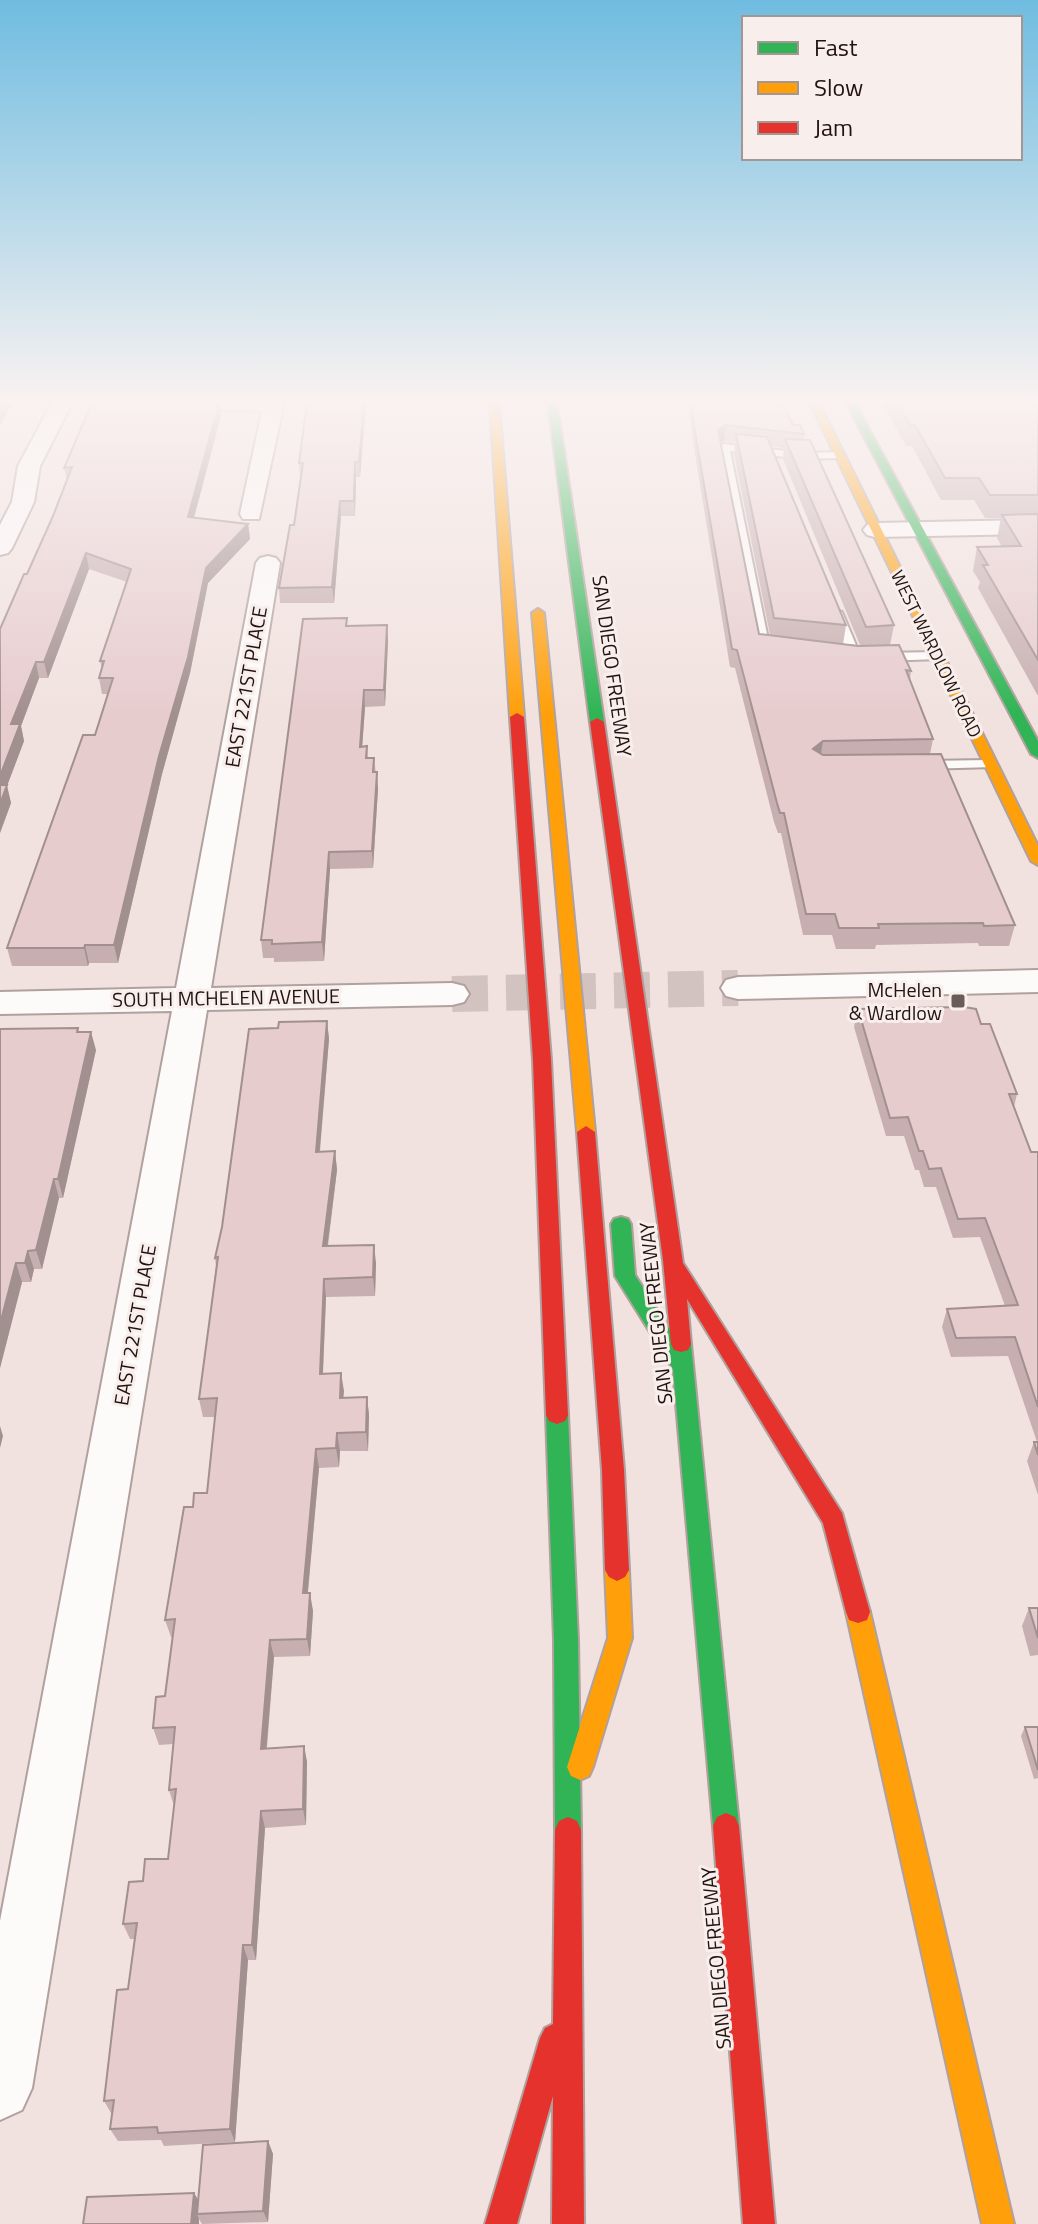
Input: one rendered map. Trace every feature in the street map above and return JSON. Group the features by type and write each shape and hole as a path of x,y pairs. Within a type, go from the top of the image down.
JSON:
{"main road":[{"path":"502,507 544,1091 566,1640 570,1986 568,2224"},
{"name":"SAN DIEGO FREEWAY","path":"567,507 673,1260 686,1372 741,1982 759,2224"},
{"name":"WEST WARDLOW ROAD","path":"864,507 1038,861"},
{"name":"WEST WARDLOW ROAD","path":"905,507 1038,754"},
{"path":"536,593 587,1144 613,1470 620,1638 568,1807"},
{"path":"555,606 559,637"},
{"path":"619,1198 625,1276 686,1372"},
{"path":"673,1260 834,1520 874,1673 998,2224"},
{"path":"501,2224 570,1986"}],"street":[{"path":"0,548 21,507"},
{"path":"251,514 253,507"},
{"path":"875,530 1038,527"},
{"name":"EAST 221ST PLACE","path":"0,2088 268,563"},
{"path":"738,988 1036,985"},
{"name":"SOUTH MCHELEN AVENUE","path":"0,1003 452,994"}],"lane":[{"path":"736,507 763,647 779,649"},
{"path":"831,599 855,657"},
{"path":"840,656 936,656"},
{"path":"913,765 990,764"}],"building":[{"path":"57,507 191,507 188,517 248,524 206,568 188,657 159,756 114,945 7,948 83,735 95,735 113,678 99,678 104,661 100,661 131,569 86,553 44,662 36,662 11,724 20,724 0,776 0,629"},
{"path":"297,507 339,507 332,587 279,588 290,525 294,525"},
{"path":"708,507 733,507 759,634 858,646 899,645 911,671 906,670 933,739 823,741 813,749 823,755 941,754 1015,925 878,924 879,928 839,928 835,914 806,914 784,813 780,813 777,803 737,650 732,649"},
{"path":"751,507 796,507 846,625 774,618"},
{"path":"814,507 840,507 894,625 866,627"},
{"path":"1038,514 1038,660 983,565 988,565 977,547 1021,546 1002,515"},
{"path":"347,618 346,626 387,625 384,690 364,690 360,747 367,746 366,758 374,758 373,772 377,772 372,851 329,852 322,942 272,944 272,940 261,940 303,619"},
{"path":"0,785 7,785 0,804"},
{"path":"858,1009 976,1009 981,1024 990,1024 1017,1094 1009,1094 1031,1152 1038,1152 1038,1407 1015,1337 956,1338 947,1309 1018,1305 985,1218 958,1219 941,1168 929,1169 923,1151 919,1151 908,1117 890,1118"},
{"path":"327,1021 316,1152 335,1151 323,1246 374,1245 373,1277 324,1279 320,1374 341,1373 340,1398 367,1397 366,1432 337,1433 336,1448 316,1449 303,1593 310,1593 307,1639 270,1640 261,1749 304,1746 303,1809 261,1811 252,1945 243,1945 230,2129 158,2133 157,2127 110,2129 114,2100 104,2101 117,1990 128,1989 137,1923 123,1924 129,1882 143,1881 145,1859 168,1859 176,1789 169,1790 175,1727 153,1728 156,1697 165,1696 175,1619 165,1620 184,1507 193,1507 194,1493 207,1493 217,1398 199,1399 218,1257 215,1258 249,1029 278,1028 279,1022"},
{"path":"78,1028 77,1032 91,1032 58,1179 54,1179 36,1250 28,1251 25,1263 16,1263 0,1324 0,1029"},
{"path":"1029,1608 1038,1608 1038,1638"},
{"path":"1025,1727 1038,1727 1038,1770"},
{"path":"268,2141 263,2211 197,2214 203,2145"},
{"path":"194,2193 191,2224 83,2224 87,2197"}],"tunnel":[{"path":"452,994 738,988"}],"traffic: fast":[{"path":"567,507 597,722"},
{"path":"906,507 1038,754"},
{"path":"621,1224 625,1276 680,1363"},
{"path":"681,1344 726,1826"},
{"path":"557,1415 566,1640 568,1830"}],"traffic: slow":[{"path":"502,507 517,717"},
{"path":"865,507 1038,861"},
{"path":"538,613 586,1132"},
{"path":"580,1767 620,1638 617,1570"},
{"path":"858,1612 998,2224"}],"traffic: jam":[{"path":"517,717 542,1060 557,1415"},
{"path":"597,722 673,1260 681,1344"},
{"path":"586,1132 613,1470 617,1570"},
{"path":"679,1269 834,1520 858,1612"},
{"path":"726,1826 759,2224"},
{"path":"568,1830 568,2224"},
{"path":"501,2224 555,2038"}],"place":[{"name":"McHelen & Wardlow","path":"958,1001"}]}
